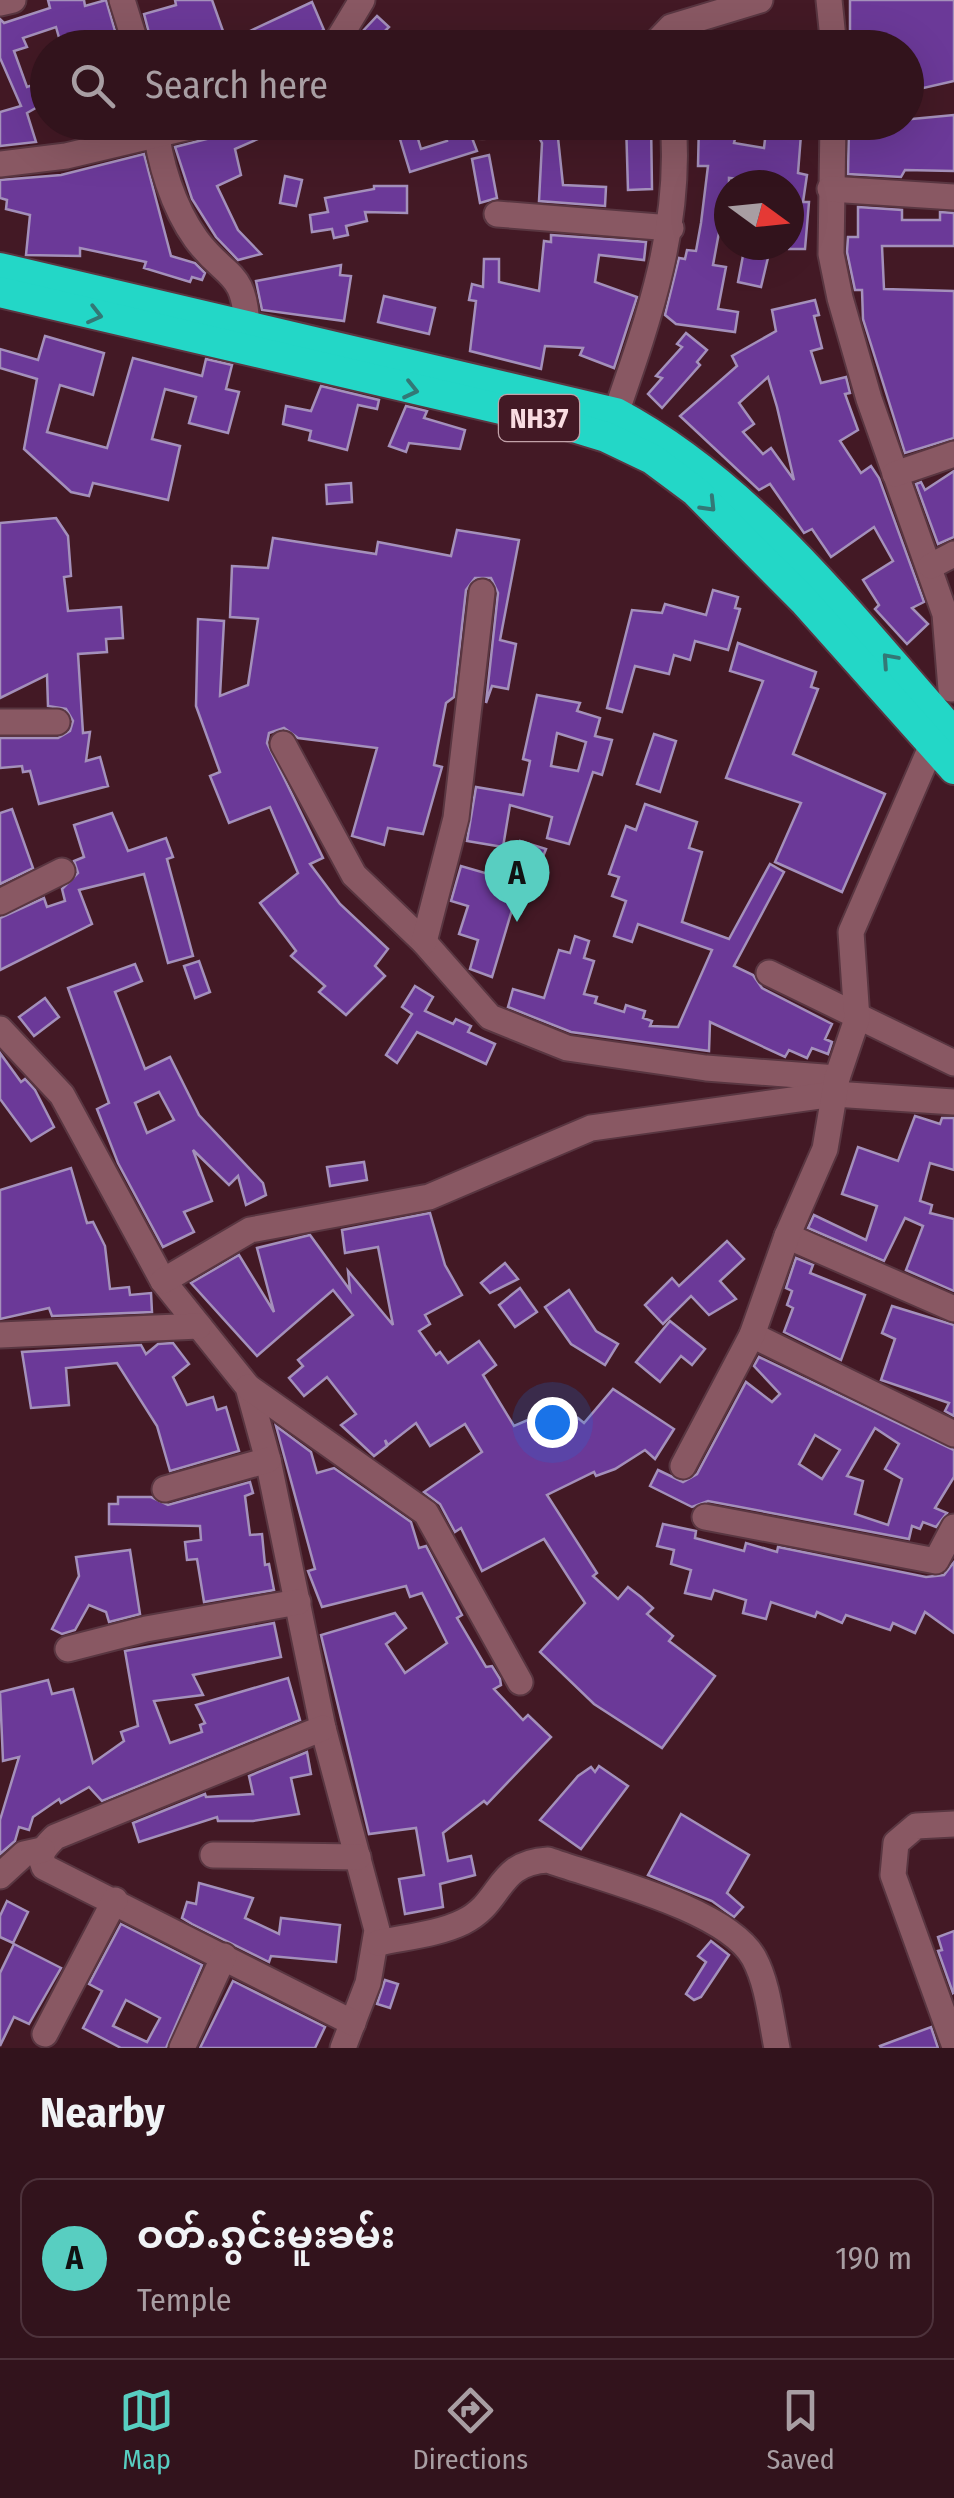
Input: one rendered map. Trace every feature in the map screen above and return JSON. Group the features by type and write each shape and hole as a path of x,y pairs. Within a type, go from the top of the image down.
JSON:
{"highway":[{"name":"NH37","path":"0,268 616,413 665,439 707,470 822,585 921,696 954,769"},
{"name":"NH37","path":"0,292 606,436 652,459 696,491 943,739"}],"street":[{"path":"0,3 14,0"},
{"path":"122,0 131,30"},
{"path":"343,30 362,0"},
{"path":"669,30 760,0"},
{"path":"829,0 832,30"},
{"path":"0,164 110,140"},
{"path":"159,140 176,206 197,241 240,282 246,300 247,329"},
{"path":"616,413 648,322 671,228 677,164 675,140"},
{"path":"832,140 830,254 840,298 895,474 942,560 953,689 921,696"},
{"path":"830,189 954,197"},
{"path":"497,214 671,228"},
{"path":"895,474 954,454"},
{"path":"424,942 456,818 482,592"},
{"path":"0,722 57,722"},
{"path":"683,1466 752,1334 787,1236 825,1149 836,1086 857,1019 852,932 943,739"},
{"path":"283,744 354,875 424,942 490,1017 567,1048 954,1102"},
{"path":"0,902 62,872"},
{"path":"769,973 857,1019 954,1062"},
{"path":"0,1029 62,1095 163,1281 248,1387 426,1513 520,1682"},
{"path":"163,1281 250,1230 428,1197 591,1128 836,1086"},
{"path":"787,1236 954,1309"},
{"path":"0,1335 199,1326"},
{"path":"752,1334 954,1434"},
{"path":"248,1387 268,1460 324,1728 378,1944 343,2048"},
{"path":"165,1489 268,1460"},
{"path":"705,1517 936,1561 954,1527"},
{"path":"68,1649 146,1629 298,1602"},
{"path":"0,1876 24,1854 42,1850 54,1837 324,1728"},
{"path":"954,1824 916,1826 896,1843 893,1875 954,2044"},
{"path":"42,1850 44,1867 352,2023"},
{"path":"213,1855 358,1857"},
{"path":"378,1944 462,1922 495,1896 502,1878 527,1861 548,1860 705,1917 736,1936 754,1958 777,2048"},
{"path":"45,2034 115,1900"},
{"path":"182,2048 224,1956"}],"building":[{"path":"48,0 84,0 85,6 106,0 115,30 30,30 30,36 23,38 27,47 14,51 27,87 30,86 27,113 30,140 36,142 0,146 0,112 21,106 0,58 0,19 4,23 50,8"},
{"path":"175,0 212,0 223,30 148,30 144,14 176,5"},
{"path":"850,0 954,0 954,81 924,88 924,30 850,30"},
{"path":"312,2 324,30 252,30"},
{"path":"377,16 389,27 386,30 364,30"},
{"path":"954,115 954,171 905,170 901,177 848,174 849,140 924,140 924,118"},
{"path":"203,140 256,140 235,149 241,175 217,186 238,230 261,254 238,260 216,237 192,199 175,147"},
{"path":"400,140 418,140 421,149 447,140 473,140 477,151 410,172"},
{"path":"540,140 558,140 563,185 606,187 605,206 539,201"},
{"path":"627,140 651,140 652,189 628,190"},
{"path":"699,140 735,140 734,143 764,148 765,140 801,140 798,170 714,170 713,265 726,267 718,309 738,312 735,332 676,324 665,315 679,258 685,259 687,250 696,251 708,166 698,166"},
{"path":"144,154 171,256 195,263 205,273 202,280 192,277 190,282 144,268 146,262 80,248 80,256 26,255 30,215 6,209 7,200 0,198 0,180 61,175"},
{"path":"489,155 497,198 480,203 472,159"},
{"path":"285,176 302,180 296,206 280,203"},
{"path":"374,186 407,186 407,213 365,212 367,221 346,226 348,235 334,238 332,229 312,232 310,215 328,212 325,198"},
{"path":"804,202 809,202 805,249"},
{"path":"858,207 902,210 902,220 940,220 940,212 954,213 954,246 882,246 884,289 954,291 954,438 905,453 863,319 862,290 855,290 847,252 848,237 858,237"},
{"path":"551,235 646,242 644,260 599,255 595,282 637,297 614,368 580,355 583,348 545,346 541,369 470,351 476,301 469,300 472,284 483,287 484,259 499,259 499,282 539,291 544,241 551,242"},
{"path":"742,260 767,260 761,287 738,282"},
{"path":"341,265 340,275 351,276 344,321 262,310 256,281"},
{"path":"384,296 435,308 429,334 378,322"},
{"path":"815,300 819,315 814,316 822,348 811,351 821,383 846,377 850,393 845,394 858,430 840,441 861,473 871,466 879,478 924,602 912,608 928,624 907,644 875,609 879,605 863,580 893,561 874,527 831,557 812,529 804,533 770,484 759,490 680,416 737,366 732,356 776,331 772,310","holes":["768,377 794,480 771,448 763,454 743,432 754,424 739,403"]},
{"path":"686,333 707,350 697,362 700,365 662,408 648,394 662,378 656,376 682,347 677,344"},
{"path":"45,336 104,353 93,395 60,385 47,432 107,448 133,358 202,376 206,359 232,365 226,389 239,392 228,433 189,423 196,397 165,389 152,439 180,446 168,500 93,483 89,496 71,492 24,449 37,379 0,368 0,349 38,360"},
{"path":"321,386 379,400 377,409 358,405 347,450 309,440 311,431 283,424 286,406 311,411"},
{"path":"406,406 427,411 424,418 465,430 460,449 409,443 406,452 389,446"},
{"path":"954,471 954,537 938,544 916,484 921,482 925,490"},
{"path":"351,483 352,502 327,504 326,485"},
{"path":"56,518 68,536 71,576 64,577 68,611 121,607 123,638 106,639 107,652 78,654 83,733 90,732 86,761 100,757 108,786 39,804 30,771 23,772 22,766 0,768 0,738 58,738 70,731 73,721 66,709 48,706 47,675 0,698 0,523"},
{"path":"457,530 519,540 500,640 516,644 508,689 492,686 486,703 498,593 491,578 475,578 466,590 454,697 446,703 434,765 442,767 423,834 388,828 384,845 352,836 377,748 298,738 284,728 269,733 267,743 323,858 310,864 340,904 388,949 375,966 385,976 346,1015 319,992 325,986 291,956 296,951 260,903 298,873 270,807 229,823 210,776 220,772 196,706 198,619 224,621 220,696 248,685 258,619 230,617 232,566 268,568 273,538 376,554 378,542 451,556"},
{"path":"713,590 738,597 735,608 740,609 728,650 695,641 690,660 674,655 669,674 635,666 622,712 607,708 632,610 662,613 665,604 706,615"},
{"path":"738,643 816,672 811,687 818,689 793,754 885,794 842,892 775,862 801,803 726,778 763,681 730,671"},
{"path":"537,695 580,703 577,711 600,718 595,736 612,740 602,775 593,772 569,844 547,838 552,817 510,805 503,847 467,841 476,787 523,795 530,761 523,759","holes":["557,733 586,742 578,771 551,766"]},
{"path":"654,734 676,741 660,792 637,784"},
{"path":"645,804 697,822 689,848 702,852 682,922 729,939 770,864 784,872 734,966 753,975 762,988 832,1024 825,1039 832,1042 828,1054 812,1048 807,1058 789,1050 785,1057 710,1022 709,1051 571,1032 508,1007 513,989 544,998 559,950 570,953 575,936 589,941 584,958 594,961 584,994 597,997 595,1003 624,1012 626,1005 645,1011 643,1018 652,1021 650,1026 678,1027 712,950 638,924 632,942 614,936 626,901 612,896 619,877 609,874 626,826 636,830"},
{"path":"12,809 33,868 0,884 0,813"},
{"path":"112,813 128,851 166,838 173,857 167,859 193,956 168,963 144,874 79,890 92,924 0,970 0,918 44,898 47,907 65,901 62,889 78,873 74,861 84,857 74,825"},
{"path":"520,841 546,849 521,913 512,910 492,977 470,969 478,940 459,934 468,906 451,901 461,866 509,880"},
{"path":"199,961 210,992 195,998 184,966"},
{"path":"135,964 142,981 115,992 145,1069 170,1057 199,1115 263,1183 266,1195 246,1205 238,1176 229,1185 193,1150 212,1201 184,1212 194,1232 163,1247 118,1163 97,1109 109,1103 68,988","holes":["159,1092 174,1120 147,1133 135,1103"]},
{"path":"415,986 433,997 425,1011 453,1024 456,1019 471,1026 468,1032 495,1044 486,1064 417,1032 397,1063 386,1055 412,1014 402,1007"},
{"path":"45,998 59,1017 34,1036 19,1017"},
{"path":"0,1053 21,1082 25,1079 35,1090 54,1127 31,1141 0,1099"},
{"path":"915,1116 940,1124 942,1118 954,1118 954,1170 930,1163 920,1201 932,1205 930,1213 954,1219 954,1291 906,1270 923,1226 905,1218 884,1261 808,1228 814,1215 866,1240 877,1206 842,1194 858,1147 898,1161"},
{"path":"364,1162 367,1180 330,1186 327,1167"},
{"path":"71,1168 87,1223 93,1222 105,1246 110,1289 129,1287 130,1295 151,1293 152,1312 52,1316 49,1308 0,1319 0,1190"},
{"path":"430,1213 445,1265 462,1295 425,1315 430,1324 419,1331 436,1355 440,1352 448,1363 479,1341 496,1365 483,1375 514,1426 565,1404 573,1425 578,1418 584,1423 613,1389 674,1429 655,1459 645,1450 615,1469 596,1476 594,1472 547,1495 597,1573 593,1576 618,1599 628,1587 641,1597 653,1608 647,1614 673,1636 669,1641 715,1676 662,1748 594,1704 540,1652 585,1603 544,1539 482,1571 461,1528 455,1532 440,1504 424,1492 482,1452 465,1424 430,1446 416,1423 388,1445 385,1440 387,1446 374,1456 341,1425 356,1414 327,1377 304,1396 289,1378 303,1366 298,1360 353,1315 333,1290 257,1356 191,1283 239,1255 274,1312 257,1248 310,1235 350,1290 348,1271 393,1325 378,1247 345,1253 342,1230"},
{"path":"727,1241 744,1259 720,1281 736,1299 709,1315 691,1296 663,1324 645,1305 672,1278 679,1286"},
{"path":"796,1258 813,1265 810,1273 865,1295 841,1360 784,1332 793,1308 787,1305 792,1291 786,1288"},
{"path":"505,1263 518,1279 490,1293 481,1283"},
{"path":"520,1288 537,1312 515,1327 499,1305"},
{"path":"569,1290 596,1331 618,1344 605,1365 571,1344 545,1307"},
{"path":"892,1306 954,1325 954,1416 945,1411 949,1403 881,1380 895,1339 882,1333"},
{"path":"670,1321 705,1349 692,1365 681,1356 660,1382 636,1362"},
{"path":"173,1343 189,1364 173,1377 187,1405 213,1397 217,1410 226,1407 239,1451 170,1471 157,1426 117,1363 66,1368 69,1405 31,1408 22,1352 141,1345 146,1354 158,1344"},
{"path":"759,1357 954,1450 954,1477 935,1508 947,1513 936,1527 923,1522 920,1529 912,1526 909,1539 708,1501 692,1507 650,1486 658,1470 683,1482 697,1474 746,1382 772,1402 780,1394 754,1366","holes":["875,1428 899,1444 885,1469 902,1479 888,1525 855,1514 863,1481 847,1476","815,1435 840,1450 822,1479 799,1464"]},
{"path":"276,1426 311,1452 317,1473 334,1468 411,1522 419,1548 426,1546 462,1615 457,1618 486,1667 492,1666 500,1679 501,1685 494,1689 523,1720 528,1715 551,1737 487,1804 484,1801 443,1833 448,1861 471,1856 475,1875 440,1884 443,1907 405,1914 399,1879 424,1875 416,1828 369,1834 321,1635 395,1613 406,1628 386,1644 405,1673 447,1643 422,1593 410,1597 406,1586 322,1607 308,1571 315,1569"},
{"path":"250,1482 253,1493 245,1496 250,1535 262,1534 265,1565 269,1564 274,1590 204,1602 197,1559 187,1560 185,1542 201,1540 200,1526 109,1524 109,1504 118,1504 118,1497 151,1497 168,1505"},
{"path":"663,1524 696,1531 695,1538 744,1551 746,1543 777,1552 778,1547 926,1577 944,1575 954,1562 954,1633 925,1612 915,1633 893,1623 890,1630 846,1615 842,1623 817,1612 815,1617 771,1602 766,1619 743,1613 746,1600 714,1590 711,1599 685,1593 691,1570 671,1564 674,1550 657,1546"},
{"path":"130,1550 140,1614 109,1622 106,1612 89,1605 75,1630 62,1634 52,1629 79,1576 76,1557"},
{"path":"274,1623 281,1657 193,1675 203,1695 154,1701 170,1743 202,1732 200,1725 205,1723 196,1705 288,1678 300,1720 102,1801 89,1787 61,1803 59,1799 33,1817 29,1830 19,1827 15,1841 0,1854 0,1820 19,1757 3,1761 0,1692 48,1680 52,1694 73,1689 93,1763 124,1741 121,1732 138,1726 125,1651"},
{"path":"307,1752 311,1774 291,1778 299,1814 253,1821 218,1821 217,1817 139,1842 133,1823 205,1794 253,1794 249,1776"},
{"path":"599,1766 628,1786 581,1849 540,1820 578,1776 591,1767 595,1772"},
{"path":"681,1814 749,1855 727,1893 743,1907 734,1917 712,1901 648,1875"},
{"path":"199,1883 253,1898 245,1918 279,1934 281,1918 340,1925 336,1962 271,1956 269,1962 192,1924 182,1918 187,1902 196,1904"},
{"path":"7,1901 28,1912 13,1943 0,1937 0,1916"},
{"path":"121,1924 202,1965 166,2048 121,2048 83,2028 102,1991 89,1984","holes":["126,2000 160,2018 147,2042 113,2026"]},
{"path":"954,1931 953,1993 938,1951 942,1950 938,1937"},
{"path":"711,1941 729,1955 701,1997 694,2000 686,1994 706,1962 698,1956"},
{"path":"14,1944 61,1968 29,2024 14,2017 0,2046 0,1973"},
{"path":"385,1980 398,1984 390,2008 377,2004"},
{"path":"233,1981 325,2027 315,2048 200,2048"},
{"path":"931,2027 938,2048 880,2046"}],"place":[{"name":"ဝတ်ႉၵွင်းမူးၶမ်း","path":"517,922"}]}
